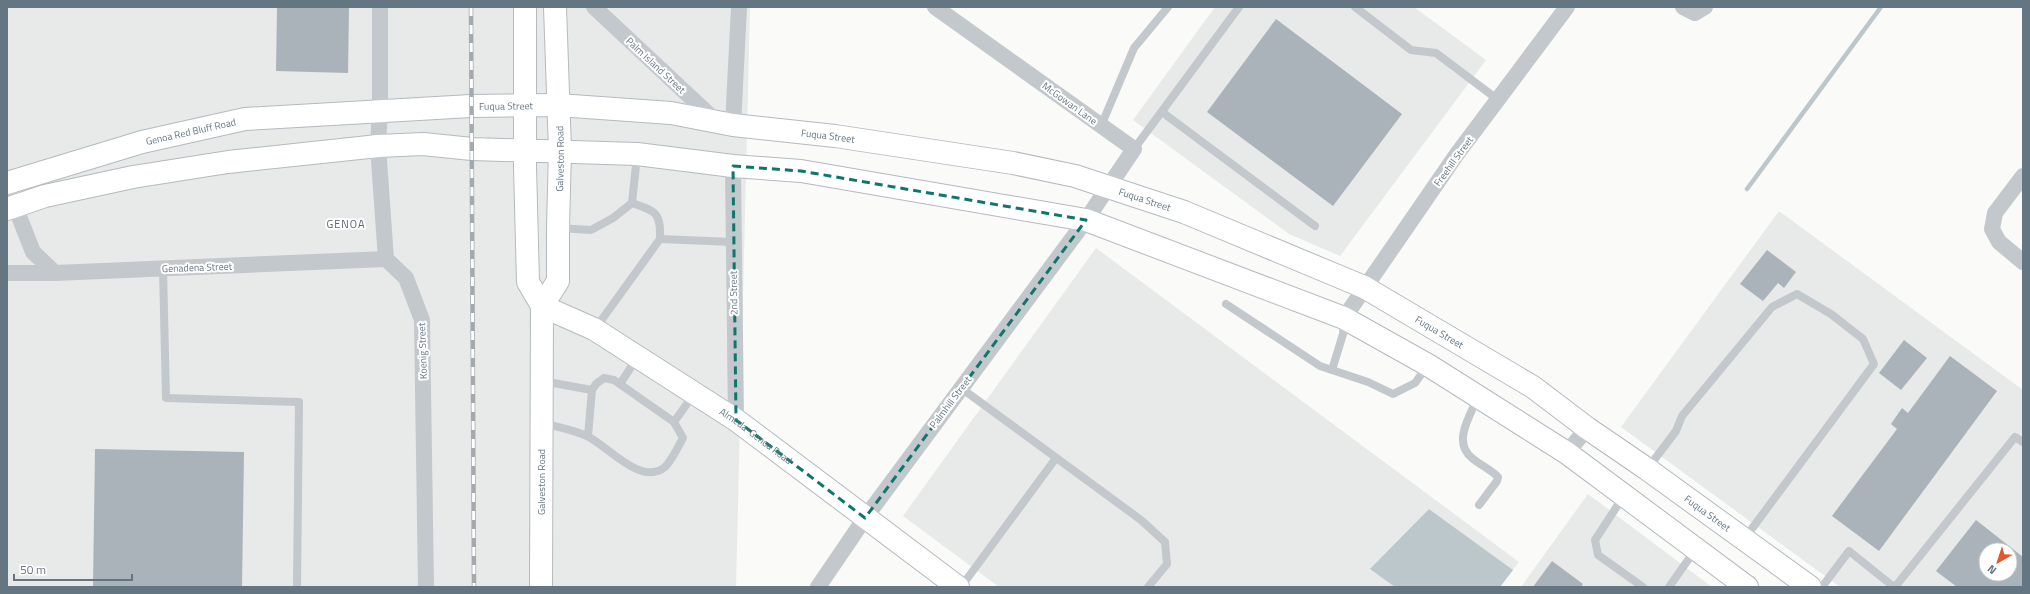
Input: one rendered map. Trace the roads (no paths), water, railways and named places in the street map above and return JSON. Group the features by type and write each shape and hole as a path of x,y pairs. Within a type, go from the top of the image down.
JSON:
{"main road":[{"path":"525,7 525,150 528,282 542,306"},
{"name":"Galveston Road","path":"544,585 541,422 542,306 558,281 560,150 555,7"},
{"name":"Fuqua Street","path":"380,110 471,106 525,107 558,105 671,113 725,124 836,136 1012,163 1075,176 1108,186 1184,212 1364,287 1533,387 1586,428 1647,469 1743,540 1810,587"},
{"name":"Genoa Red Bluff Road","path":"7,183 142,142 245,119 380,110"},
{"path":"11,207 45,196 133,177 228,162 378,146 423,144 472,148 637,154 733,166 801,171 1086,220 1344,318 1428,365 1567,453 1747,587"},
{"name":"Almeda-Genoa Road","path":"542,306 594,329 736,420 959,587"}],"street":[{"path":"380,7 380,110 378,146 386,259"},
{"name":"Palm Island Street","path":"594,7 725,124"},
{"path":"725,124 740,7"},
{"name":"McGowan Lane","path":"935,7 1134,149"},
{"name":"Freehill Street","path":"1344,318 1364,287 1497,100 1567,7"},
{"path":"1086,220 1134,149"},
{"name":"2nd Street","path":"733,166 736,420"},
{"path":"2023,176 1995,213 1992,229 1999,242 2023,262"},
{"path":"7,186 11,207 33,252 55,273"},
{"name":"Palmhill Street","path":"818,587 865,518 1086,220"},
{"name":"Genadena Street","path":"7,273 55,273 386,259"},
{"name":"Koenig Street","path":"386,259 406,278 422,320 426,587"},
{"path":"1567,453 1586,428"}],"lane":[{"path":"1102,126 1134,48 1168,7"},
{"path":"1134,149 1239,7"},
{"path":"1355,7 1411,50 1436,53 1497,100"},
{"path":"1162,112 1316,226"},
{"path":"558,228 591,230 612,218 632,202 637,154"},
{"path":"594,329 660,239 661,223 651,209 632,202"},
{"path":"660,239 733,242"},
{"path":"163,268 166,398 299,402 297,587"},
{"path":"1647,469 1656,461 1676,431 1682,416 1772,307 1797,294 1831,314 1863,339 1874,364 1743,540"},
{"path":"1226,304 1320,366 1368,382 1393,394 1415,383 1428,365"},
{"path":"1332,370 1343,334 1344,318"},
{"path":"620,384 638,357"},
{"path":"541,422 588,436 633,468 646,472 665,467 683,438 674,422 614,380 604,378 596,384 592,390 588,436"},
{"path":"541,381 592,390"},
{"path":"961,388 1141,520 1164,542 1167,564 1148,587"},
{"path":"674,422 695,394"},
{"path":"1479,397 1464,430 1463,446 1471,457 1498,477 1497,481 1479,505"},
{"path":"1822,587 1849,551 1895,587 2015,436 2023,442"},
{"path":"959,587 1056,458"},
{"path":"1624,496 1595,540 1598,554 1643,587"},
{"path":"1669,587 1696,549"}],"waterway":[{"path":"1747,189 1881,7"}],"railway":[{"path":"471,7 474,587"}],"district":[{"name":"GENOA","path":"346,224"}]}
